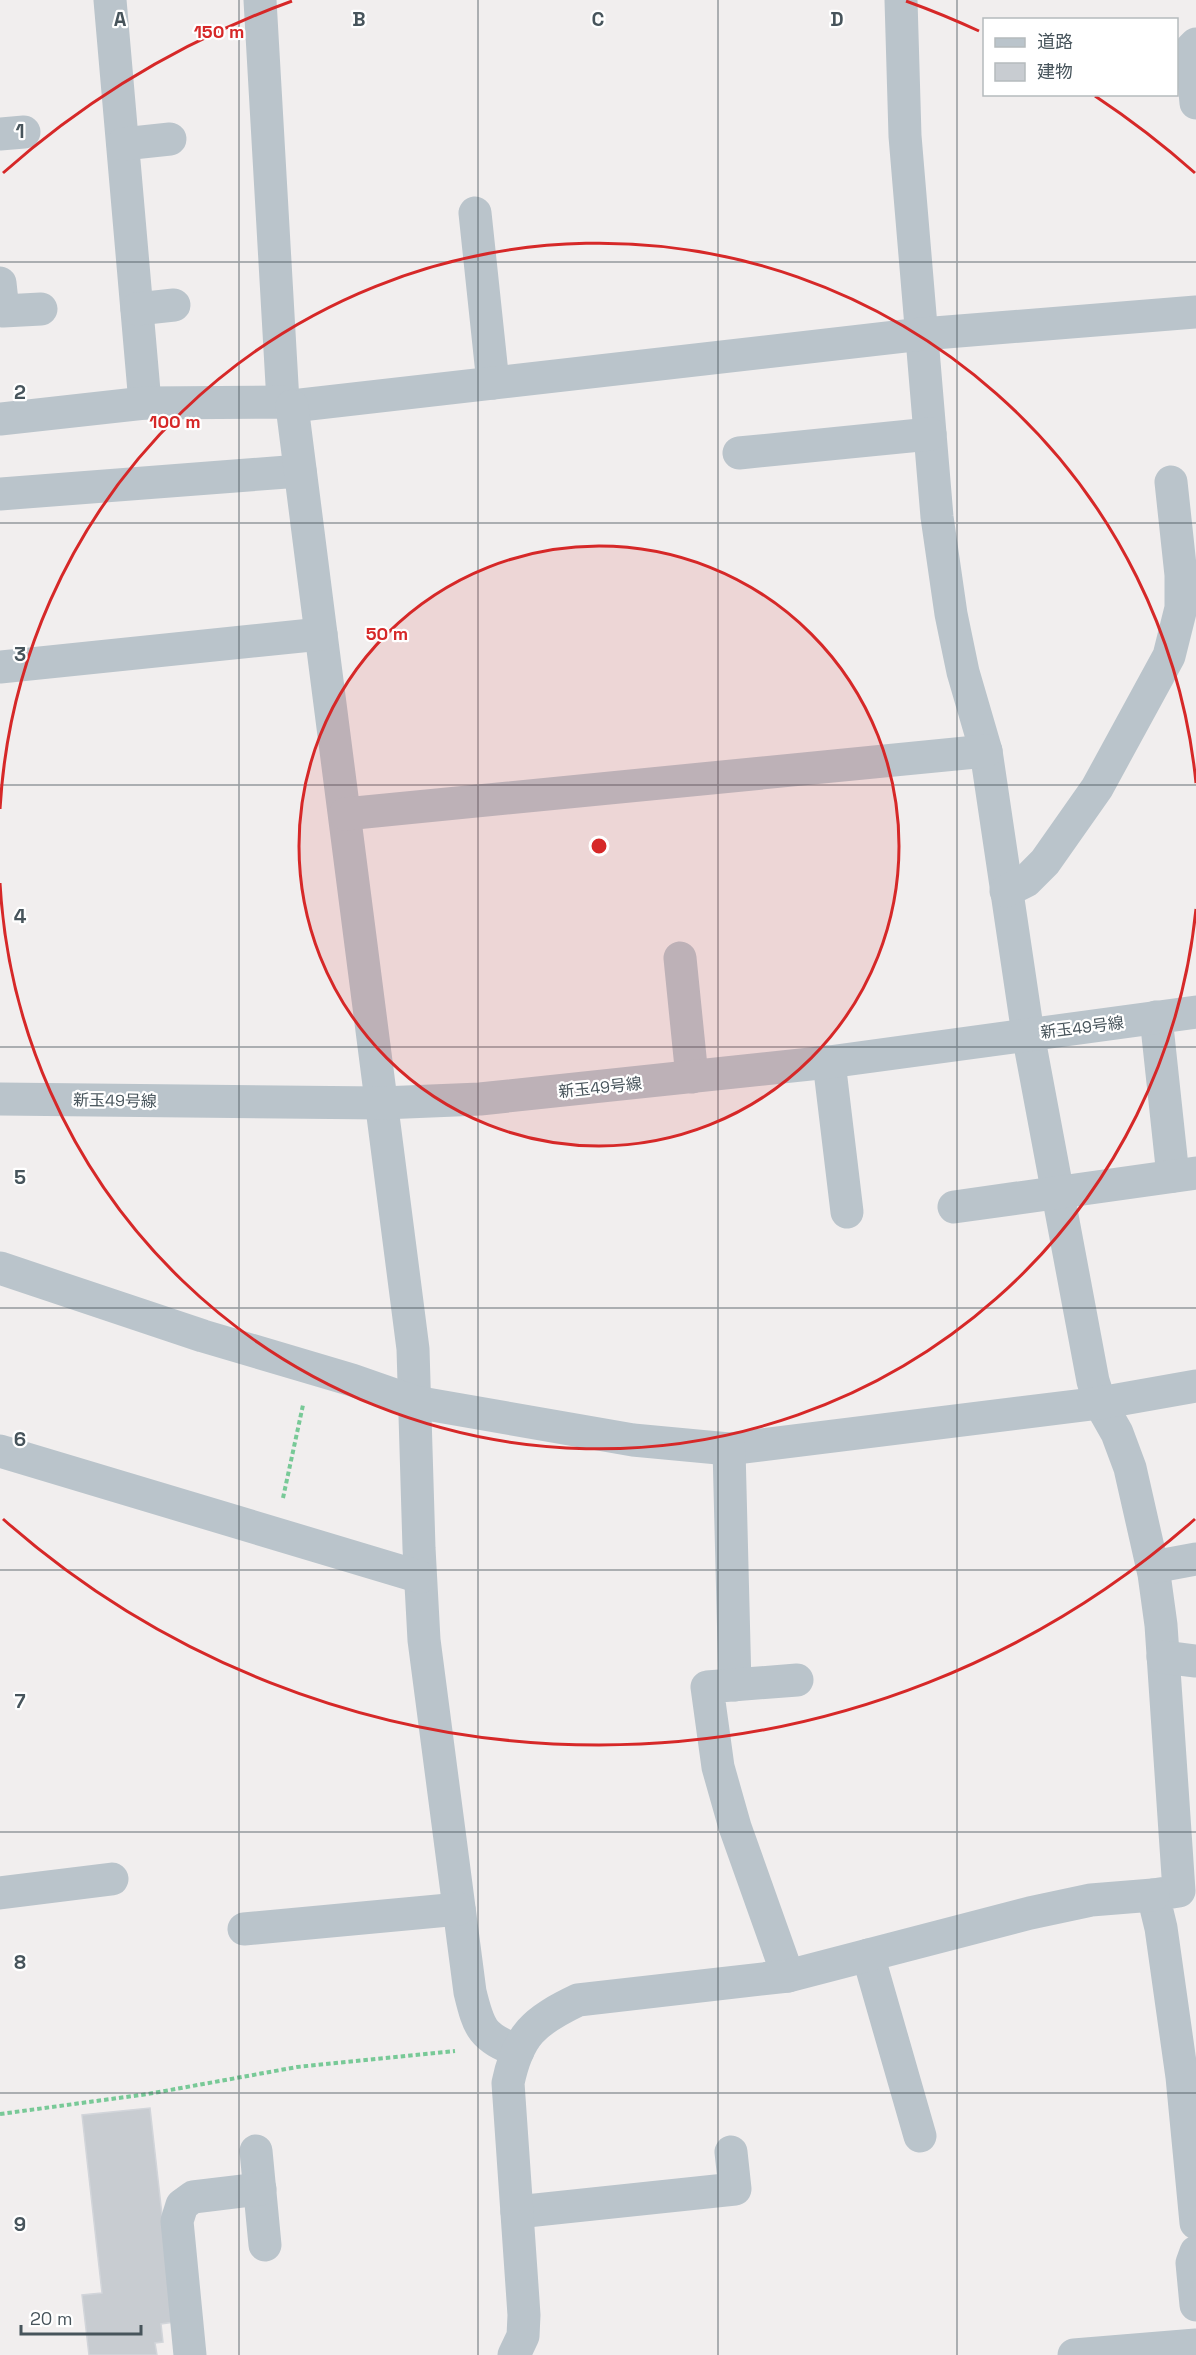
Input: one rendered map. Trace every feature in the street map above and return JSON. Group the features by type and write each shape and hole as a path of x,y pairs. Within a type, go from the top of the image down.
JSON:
{"street":[{"path":"110,0 145,403"},
{"path":"260,0 288,404 300,471 413,1349 424,1640 470,1992 480,2026 488,2037 518,2051"},
{"path":"901,0 905,136 930,434 951,614 963,672 986,751 1028,1034 1093,1381 1100,1403 1117,1433 1130,1468 1153,1567 1163,1657 1176,1892 1161,1928 1189,2076 1196,2223"},
{"path":"1196,44 1191,49 1196,102"},
{"path":"123,144 170,139"},
{"path":"475,213 493,383"},
{"path":"0,283 3,311 41,309"},
{"path":"137,309 174,305"},
{"path":"0,419 145,403 288,404 922,334 1196,312"},
{"path":"739,453 930,434"},
{"path":"0,494 300,471"},
{"path":"1006,891 1026,880 1045,862 1096,788 1169,656 1187,614 1181,608 1181,575 1170,482"},
{"path":"0,667 321,634"},
{"path":"345,814 986,751"},
{"path":"680,958 692,1077"},
{"name":"新玉49号線","path":"0,1099 382,1103 480,1099 829,1062 1196,1012"},
{"path":"954,1207 1184,1175 1156,1017"},
{"path":"829,1062 846,1212"},
{"path":"0,1268 202,1336 415,1402 633,1440 729,1449 1100,1403 1196,1386"},
{"path":"729,1449 735,1685"},
{"path":"0,1451 420,1577"},
{"path":"1153,1567 1196,1559"},
{"path":"1163,1657 1196,1661"},
{"path":"788,1976 735,1827 718,1767 707,1687 797,1680"},
{"path":"0,1893 112,1879"},
{"path":"514,2355 523,2336 524,2315 508,2083 513,2060 524,2037 548,2014 578,2000 788,1976 1091,1900 1176,1892"},
{"path":"244,1929 459,1909"},
{"path":"868,1955 920,2136"},
{"path":"256,2151 265,2245"},
{"path":"517,2212 735,2189 731,2152"},
{"path":"190,2355 177,2220 182,2205 193,2197 260,2189"},
{"path":"1196,2252 1192,2263 1196,2305"},
{"path":"1074,2355 1196,2345"}],"path":[{"path":"275,1533 311,1368"},
{"path":"0,2114 148,2094 297,2067 461,2051 488,2037"}],"building":[{"path":"150,2108 174,2322 161,2324 163,2342 155,2343 157,2355 89,2355 82,2295 102,2293 82,2115"}]}
